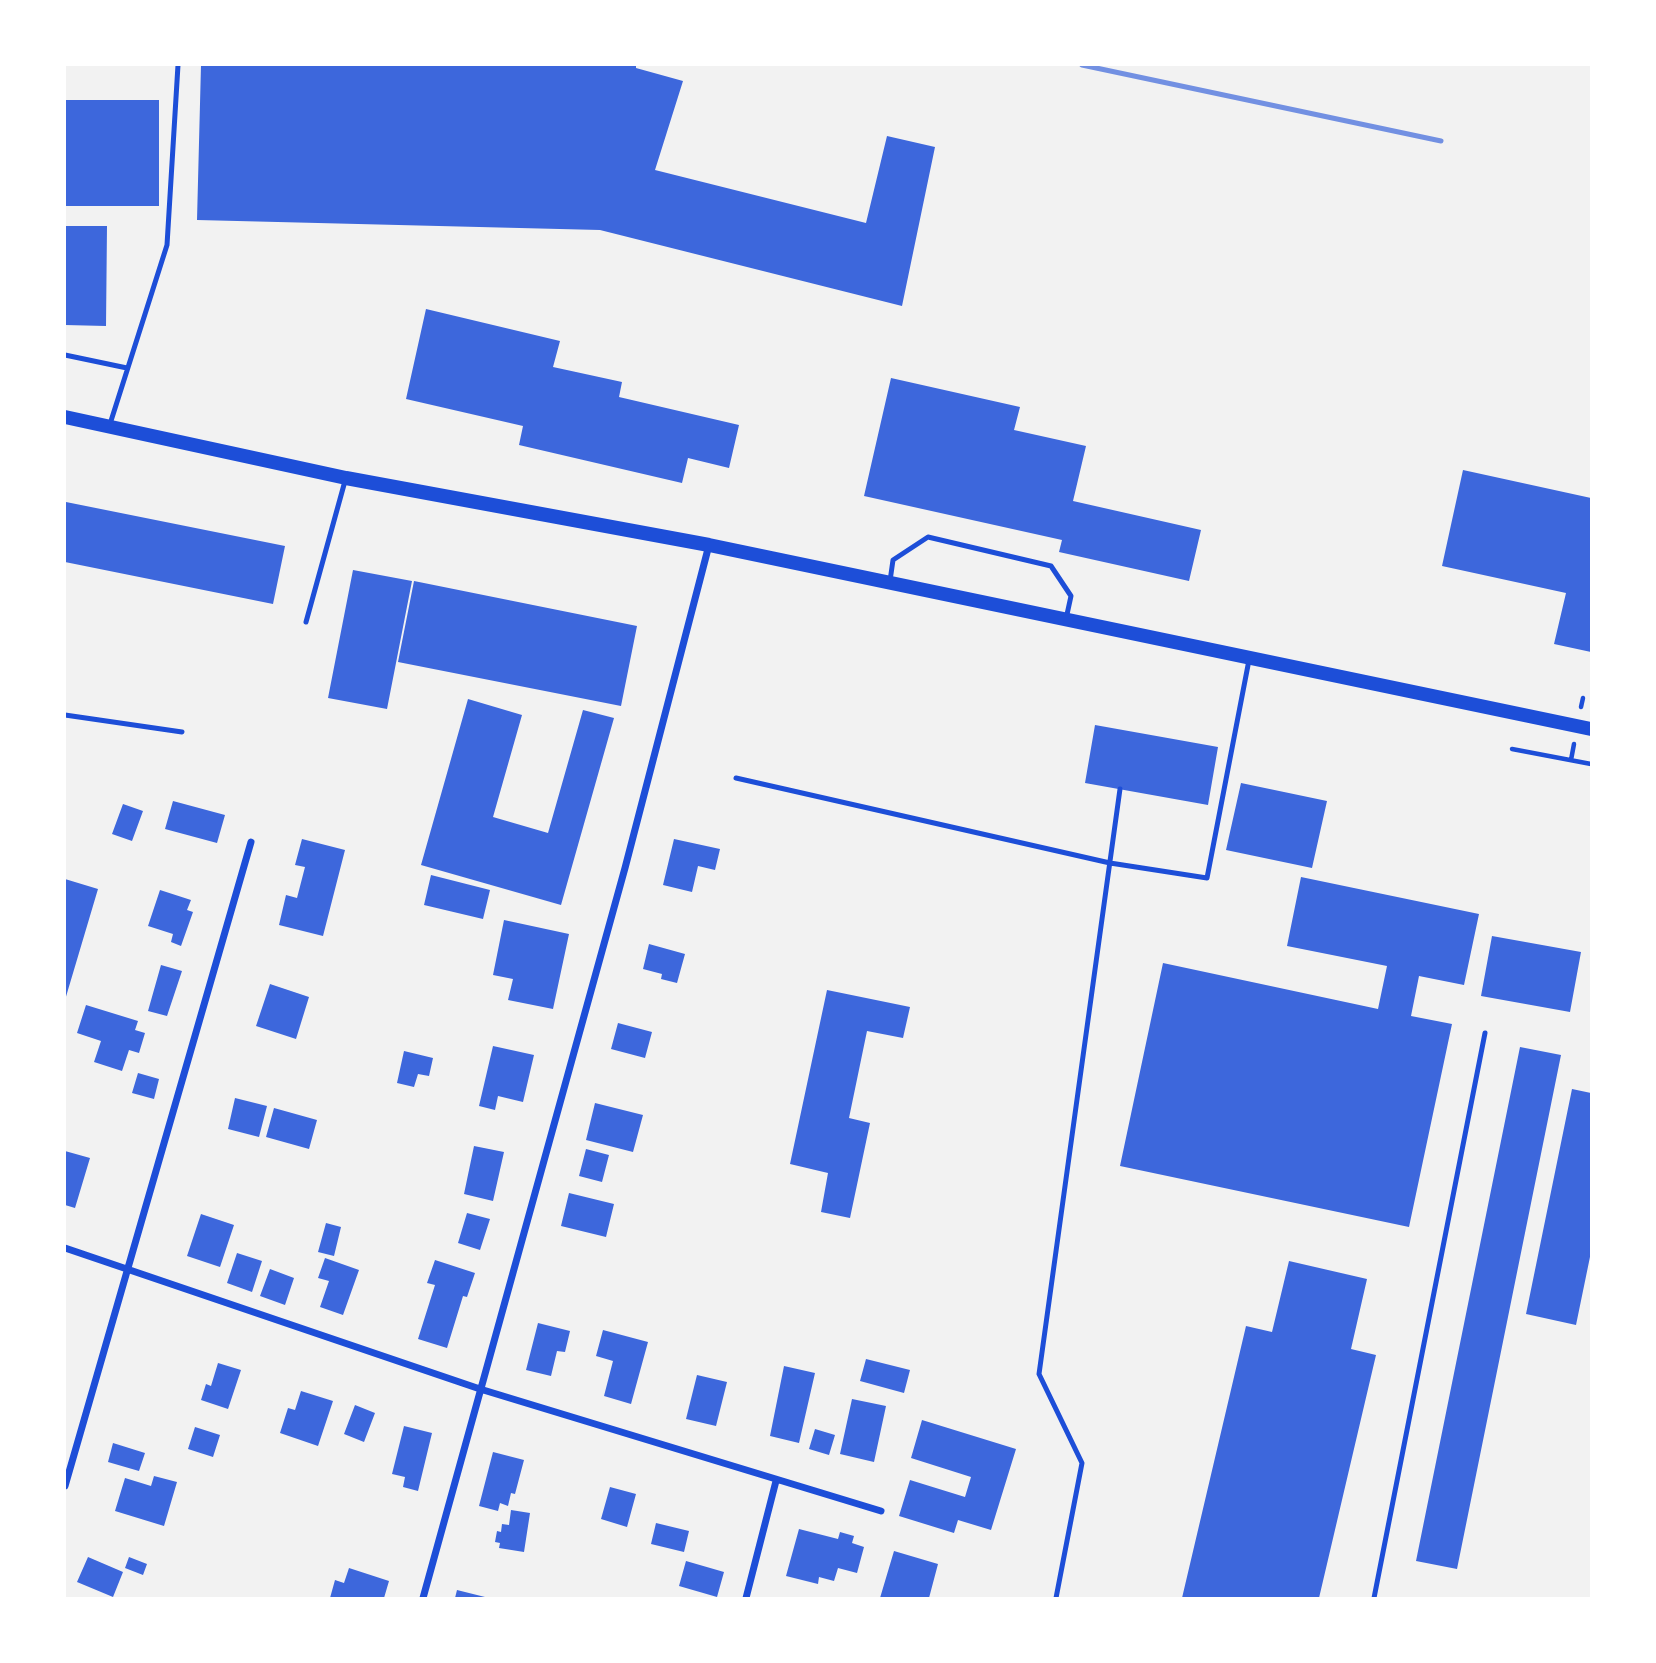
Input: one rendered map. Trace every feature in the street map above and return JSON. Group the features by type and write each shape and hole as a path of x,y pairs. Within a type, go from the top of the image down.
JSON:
{"main road":[{"path":"65,418 346,478 709,545 1591,729"}],"street":[{"path":"423,1598 625,868 709,545"},
{"path":"65,1486 251,842"},
{"path":"65,1248 128,1267 480,1389 881,1511"},
{"path":"746,1598 776,1481"}],"lane":[{"path":"108,426 167,245 178,65"},
{"path":"65,355 127,368"},
{"path":"306,622 346,478"},
{"path":"890,584 893,561 928,537 1051,566 1071,596 1066,619"},
{"path":"736,778 1110,863 1207,878 1249,657"},
{"path":"65,715 182,732"},
{"path":"1056,1598 1082,1463 1039,1374 1120,789"},
{"path":"1374,1598 1485,1033"}],"path":[{"path":"1512,749 1591,764"}],"building":[{"path":"201,65 636,65 636,68 683,81 655,170 866,223 887,136 935,147 902,306 600,230 197,220"},
{"path":"65,100 159,100 159,206 65,206"},
{"path":"65,226 107,226 106,326 65,325"},
{"path":"426,309 560,341 553,367 622,382 619,397 739,425 729,468 688,458 682,483 519,445 523,426 406,399"},
{"path":"891,378 1020,407 1014,430 1086,446 1073,501 1201,530 1189,581 1059,552 1062,540 864,496"},
{"path":"1463,470 1591,498 1591,652 1554,644 1566,593 1442,566"},
{"path":"66,502 285,546 273,604 65,562"},
{"path":"353,570 412,581 387,709 328,698"},
{"path":"414,581 637,626 621,706 398,662"},
{"path":"468,699 522,715 493,817 548,833 583,710 614,718 561,905 421,865"},
{"path":"1095,725 1218,747 1208,805 1085,783"},
{"path":"1241,783 1327,801 1312,868 1226,850"},
{"path":"173,801 225,815 217,843 165,829"},
{"path":"123,804 143,811 132,841 112,834"},
{"path":"302,839 345,850 323,936 279,925 286,895 297,898 305,867 295,865"},
{"path":"674,839 720,849 715,870 698,866 692,892 663,885"},
{"path":"431,875 490,890 483,919 424,905"},
{"path":"1301,877 1479,914 1464,985 1419,976 1411,1016 1452,1024 1409,1227 1120,1166 1163,963 1378,1009 1387,966 1287,946"},
{"path":"65,879 98,889 65,1000"},
{"path":"160,890 191,900 187,910 193,912 181,946 171,942 173,934 148,926"},
{"path":"504,920 569,934 553,1009 508,1000 513,979 493,975"},
{"path":"1492,936 1581,952 1570,1012 1481,996"},
{"path":"649,944 685,954 677,983 661,979 662,974 643,969"},
{"path":"161,965 182,971 167,1016 148,1011"},
{"path":"270,984 309,997 296,1039 256,1026"},
{"path":"827,990 910,1007 903,1038 867,1031 849,1118 870,1123 850,1218 821,1212 828,1173 790,1164"},
{"path":"86,1005 138,1021 135,1030 145,1033 139,1053 129,1050 122,1071 94,1062 101,1041 77,1033"},
{"path":"618,1023 652,1032 645,1058 611,1049"},
{"path":"493,1046 534,1055 523,1102 498,1096 495,1110 479,1106"},
{"path":"1520,1047 1561,1055 1457,1569 1416,1561"},
{"path":"404,1051 433,1058 429,1076 418,1074 414,1087 397,1083"},
{"path":"138,1073 159,1079 154,1099 132,1093"},
{"path":"1572,1089 1591,1093 1591,1252 1576,1325 1526,1314"},
{"path":"235,1098 267,1106 259,1137 228,1129"},
{"path":"595,1103 643,1115 633,1152 586,1140"},
{"path":"274,1108 317,1120 309,1149 266,1137"},
{"path":"474,1146 504,1152 493,1201 464,1194"},
{"path":"586,1149 609,1155 602,1182 579,1176"},
{"path":"65,1151 90,1158 75,1208 65,1205"},
{"path":"569,1193 614,1204 606,1237 561,1226"},
{"path":"467,1213 490,1219 480,1250 458,1243"},
{"path":"201,1214 234,1225 220,1267 187,1256"},
{"path":"326,1223 341,1227 334,1256 318,1252"},
{"path":"237,1253 262,1261 252,1292 227,1283"},
{"path":"325,1258 359,1270 343,1315 320,1307 329,1281 318,1278"},
{"path":"435,1260 475,1273 467,1297 463,1296 447,1348 418,1339 435,1285 427,1283"},
{"path":"1289,1261 1367,1279 1351,1349 1376,1355 1319,1598 1182,1598 1246,1326 1272,1332"},
{"path":"270,1269 294,1278 285,1305 260,1296"},
{"path":"538,1323 570,1331 565,1352 557,1351 551,1376 526,1370"},
{"path":"603,1330 648,1342 631,1404 604,1396 613,1361 596,1356"},
{"path":"866,1359 910,1370 904,1393 860,1381"},
{"path":"218,1363 241,1370 228,1409 201,1400 206,1384 211,1386"},
{"path":"784,1366 815,1373 799,1443 770,1436"},
{"path":"697,1375 727,1382 716,1426 686,1419"},
{"path":"301,1391 333,1401 318,1446 280,1433 288,1408 295,1410"},
{"path":"852,1399 886,1406 874,1462 840,1454"},
{"path":"355,1405 375,1413 364,1442 344,1434"},
{"path":"922,1420 1016,1449 991,1530 958,1520 954,1533 899,1516 910,1480 965,1497 971,1477 911,1458"},
{"path":"404,1426 432,1433 418,1491 403,1487 405,1477 392,1474"},
{"path":"195,1427 220,1435 213,1457 188,1449"},
{"path":"815,1429 835,1435 829,1455 809,1449"},
{"path":"113,1443 145,1453 139,1471 108,1462"},
{"path":"493,1452 524,1460 515,1494 511,1493 508,1506 500,1503 498,1511 479,1506"},
{"path":"154,1476 177,1482 164,1526 115,1511 125,1478 151,1486"},
{"path":"610,1487 636,1494 627,1527 601,1519"},
{"path":"511,1510 530,1513 524,1552 499,1548 500,1543 495,1542 497,1531 501,1532 502,1524 509,1525"},
{"path":"656,1523 689,1531 684,1552 651,1544"},
{"path":"799,1529 838,1539 840,1532 854,1536 852,1543 864,1547 857,1573 838,1568 834,1581 819,1577 818,1584 786,1576"},
{"path":"894,1551 938,1564 929,1598 880,1598"},
{"path":"88,1557 123,1572 113,1597 77,1582"},
{"path":"129,1557 147,1564 143,1575 125,1568"},
{"path":"686,1561 724,1572 717,1597 679,1586"},
{"path":"349,1568 389,1581 384,1598 330,1598 335,1580 344,1583"},
{"path":"457,1590 485,1597 485,1598 455,1598"}],"railway":[{"path":"1082,65 1441,141"}]}
